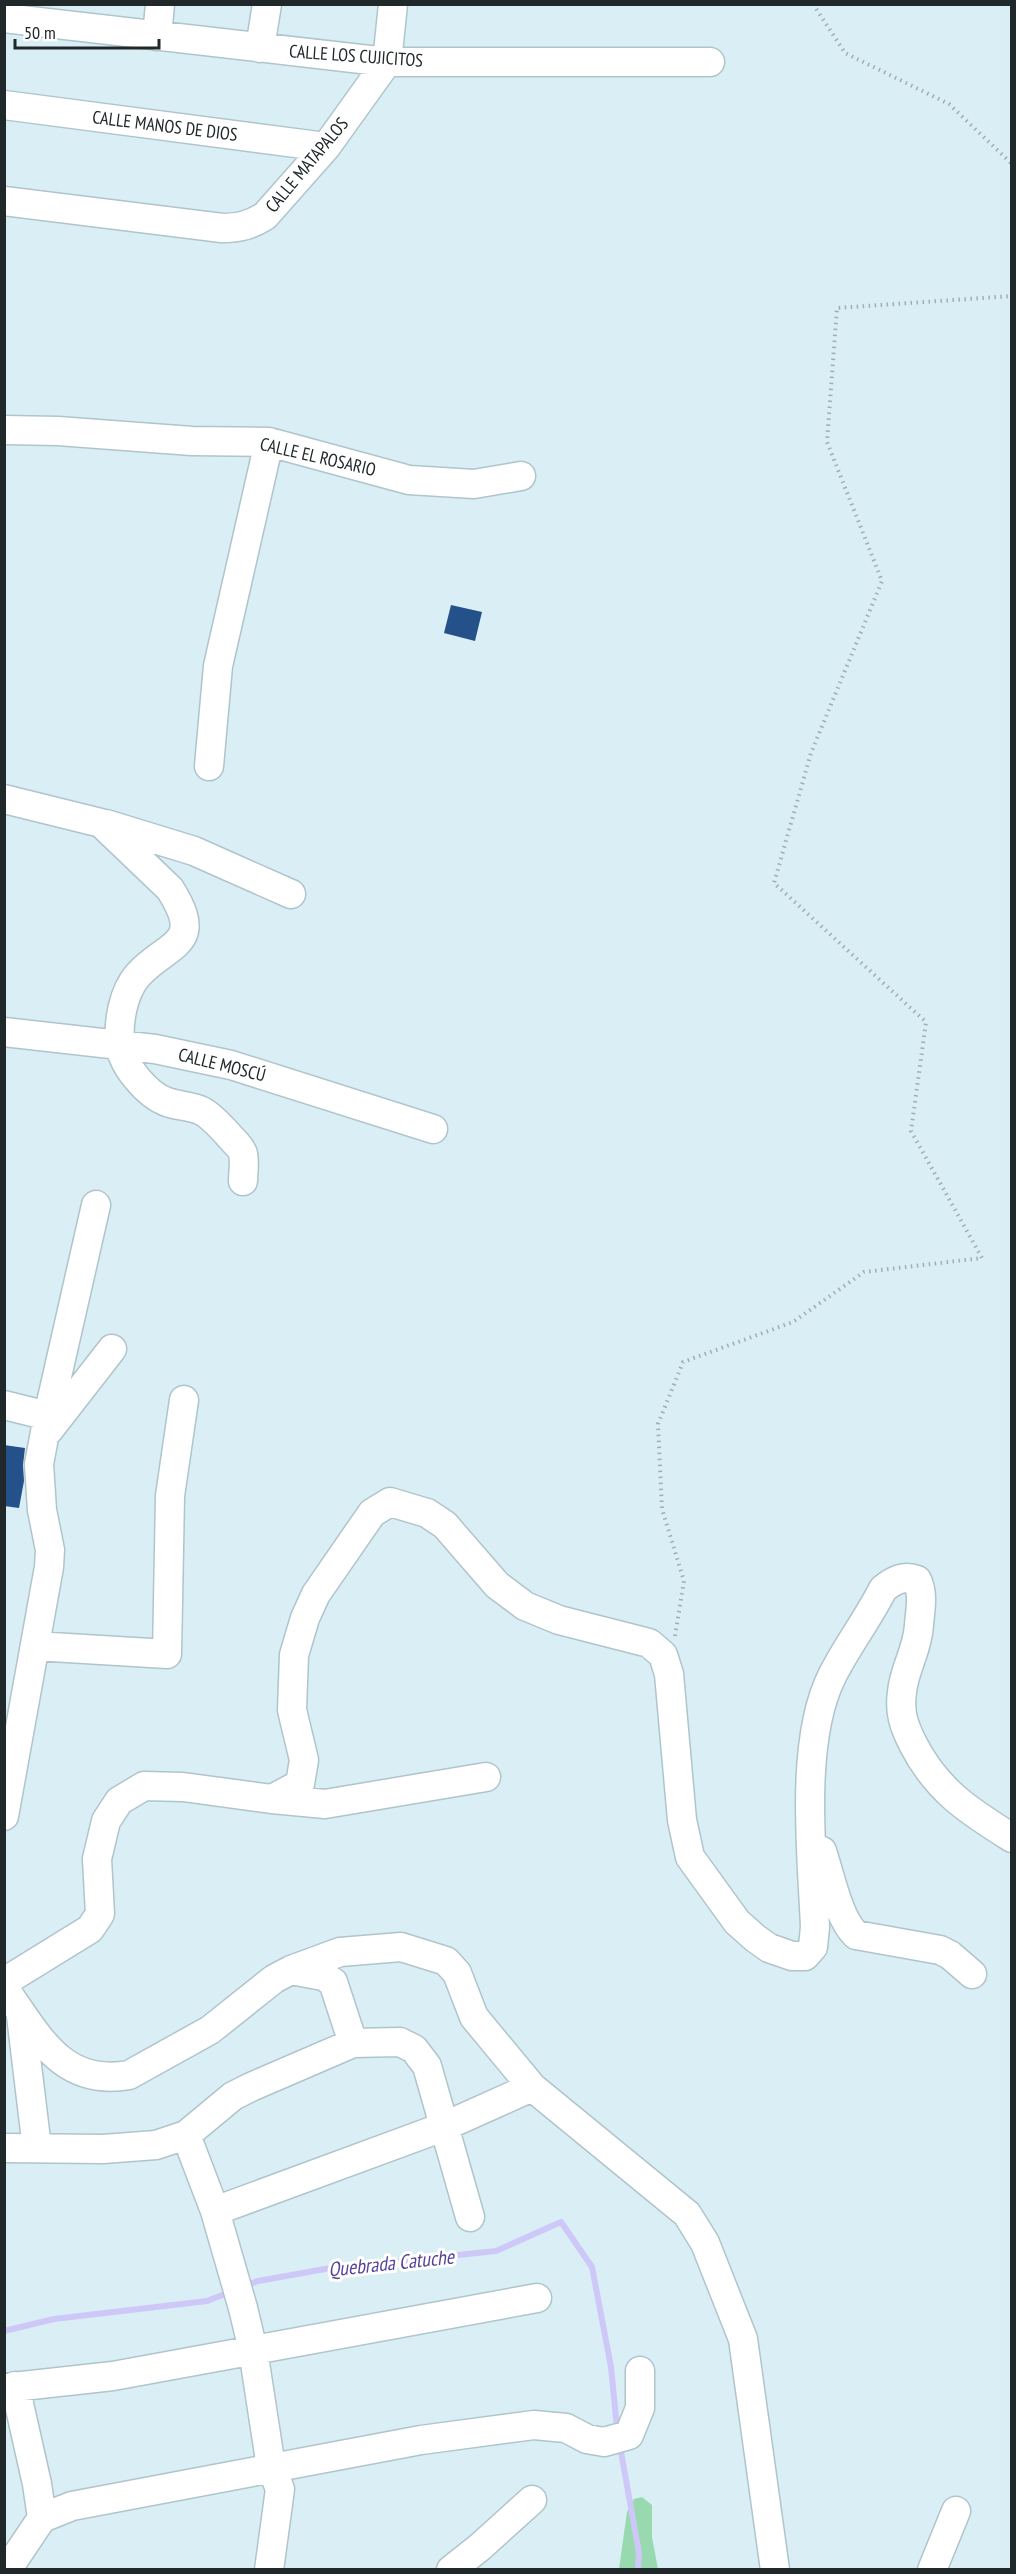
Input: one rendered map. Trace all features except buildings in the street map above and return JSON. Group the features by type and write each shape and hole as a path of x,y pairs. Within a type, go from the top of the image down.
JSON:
{"street":[{"path":"157,36 160,4"},
{"path":"260,48 267,4"},
{"name":"CALLE MATAPALOS","path":"4,201 236,228 253,224 265,216 326,147 387,62 393,4"},
{"name":"CALLE LOS CUJICITOS","path":"4,18 387,62 710,62"},
{"name":"CALLE MANOS DE DIOS","path":"4,105 326,147"},
{"name":"CALLE EL ROSARIO","path":"4,430 58,431 192,441 269,442 409,480 474,484 521,476"},
{"path":"209,766 218,666 269,442"},
{"path":"4,799 101,823 194,851 291,894"},
{"path":"101,823 171,889 181,909 184,928 178,944 138,975 131,987 123,1006 120,1045 125,1061 139,1082 164,1101 203,1112 224,1129 243,1152 243,1181"},
{"name":"CALLE MOSCÚ","path":"4,1032 155,1049 231,1065 433,1129"},
{"path":"4,1816 50,1567 50,1550 42,1510 39,1464 96,1205"},
{"path":"46,1426 112,1348"},
{"path":"35,1646 167,1654 170,1496 184,1401"},
{"path":"4,1405 46,1426"},
{"path":"272,1799 300,1784 304,1760 292,1710 294,1655 305,1618 316,1594 372,1513 390,1502 427,1513 445,1525 497,1585 525,1606 559,1620 649,1643 663,1655 669,1674 682,1820 690,1857 736,1922 769,1948 792,1956 804,1956 813,1947 815,1927 810,1788 818,1715 832,1677 883,1589 895,1580 910,1577 917,1580 921,1588 919,1636 902,1689 902,1723 924,1767 942,1788 951,1797 1011,1838"},
{"path":"4,1983 90,1929 99,1914 97,1859 106,1821 119,1801 144,1786 183,1787 325,1804 486,1777"},
{"path":"811,1817 837,1898 856,1935 940,1950 950,1955 972,1974"},
{"path":"13,1999 49,2052 86,2073 114,2078 129,2075 155,2058 210,2030 274,1979 291,1970 340,1952 401,1947 446,1961 457,1973 474,2017 532,2087 687,2214 705,2243 743,2339 775,2570"},
{"path":"291,1970 323,1976 333,1982 353,2043"},
{"path":"13,1999 37,2148"},
{"path":"4,2148 104,2149 156,2145 186,2134 233,2096 353,2043 400,2042 414,2049 427,2066 470,2217"},
{"path":"215,2211 443,2127 532,2087"},
{"path":"186,2134 215,2211 243,2308 253,2350 271,2467 280,2489 269,2570"},
{"path":"42,2518 37,2484 10,2387 113,2376 537,2298"},
{"path":"7,2570 42,2518 72,2506 421,2440 534,2426 566,2427 587,2439 604,2442 629,2435 640,2408 640,2371"},
{"path":"451,2570 532,2500"},
{"path":"932,2570 956,2511"}],"path":[{"path":"813,4 845,52 949,104 1011,164"},
{"path":"674,1639 684,1581 662,1509 658,1424 683,1362 793,1322 864,1272 982,1258 911,1131 926,1022 774,883 811,753 882,581 827,442 837,308 1011,296"}],"green space":[{"path":"642,2497 652,2505 652,2537 658,2569 619,2569 627,2512 634,2499"}],"waterway":[{"name":"Quebrada Catuche","path":"245,2286 258,2281 325,2269 496,2251 561,2222 592,2267 611,2367 617,2428"},
{"name":"Quebrada Catuche","path":"4,2331 54,2319 207,2301 230,2292"},
{"name":"Quebrada Catuche","path":"620,2446 639,2553 638,2570"}]}
